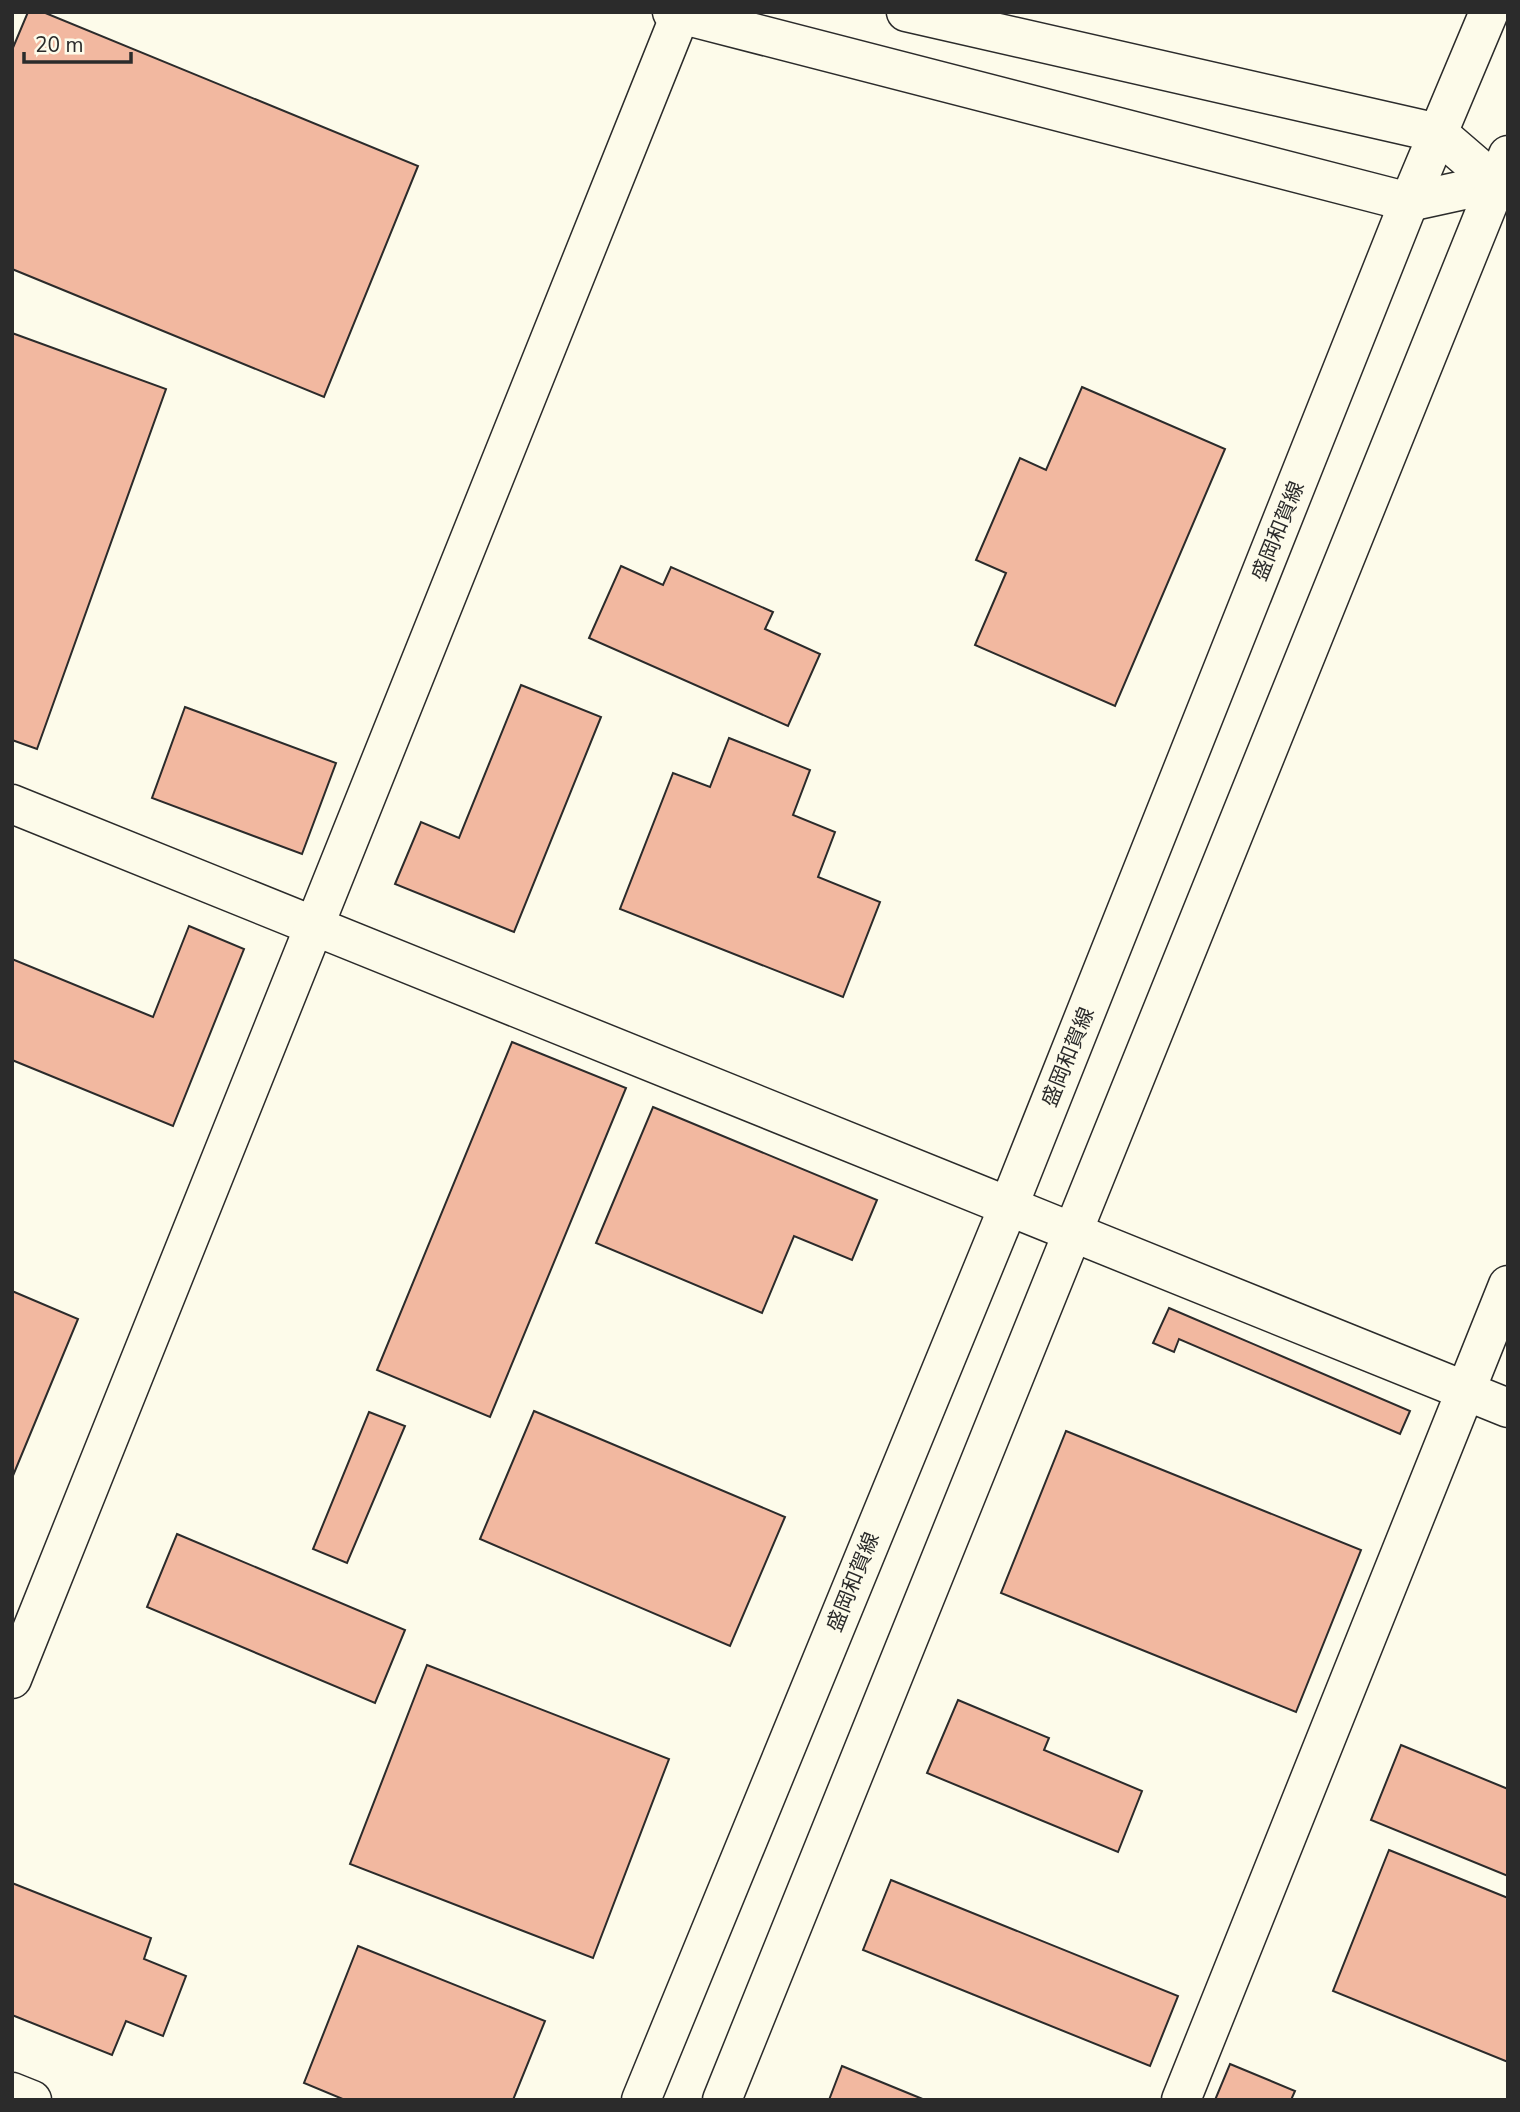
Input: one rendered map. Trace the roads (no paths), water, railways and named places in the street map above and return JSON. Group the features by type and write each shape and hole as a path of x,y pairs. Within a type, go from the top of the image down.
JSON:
{"street":[{"path":"906,12 1438,133 1504,175"},
{"name":"盛岡和賀線","path":"640,2100 1009,1205 1409,202 1489,12"},
{"path":"12,1679 316,928 676,14 1409,202 1504,175"},
{"path":"722,2100 1072,1231 1504,175"},
{"path":"12,804 1508,1408"},
{"path":"1181,2100 1508,1285"},
{"path":"12,2092 32,2100"}]}
